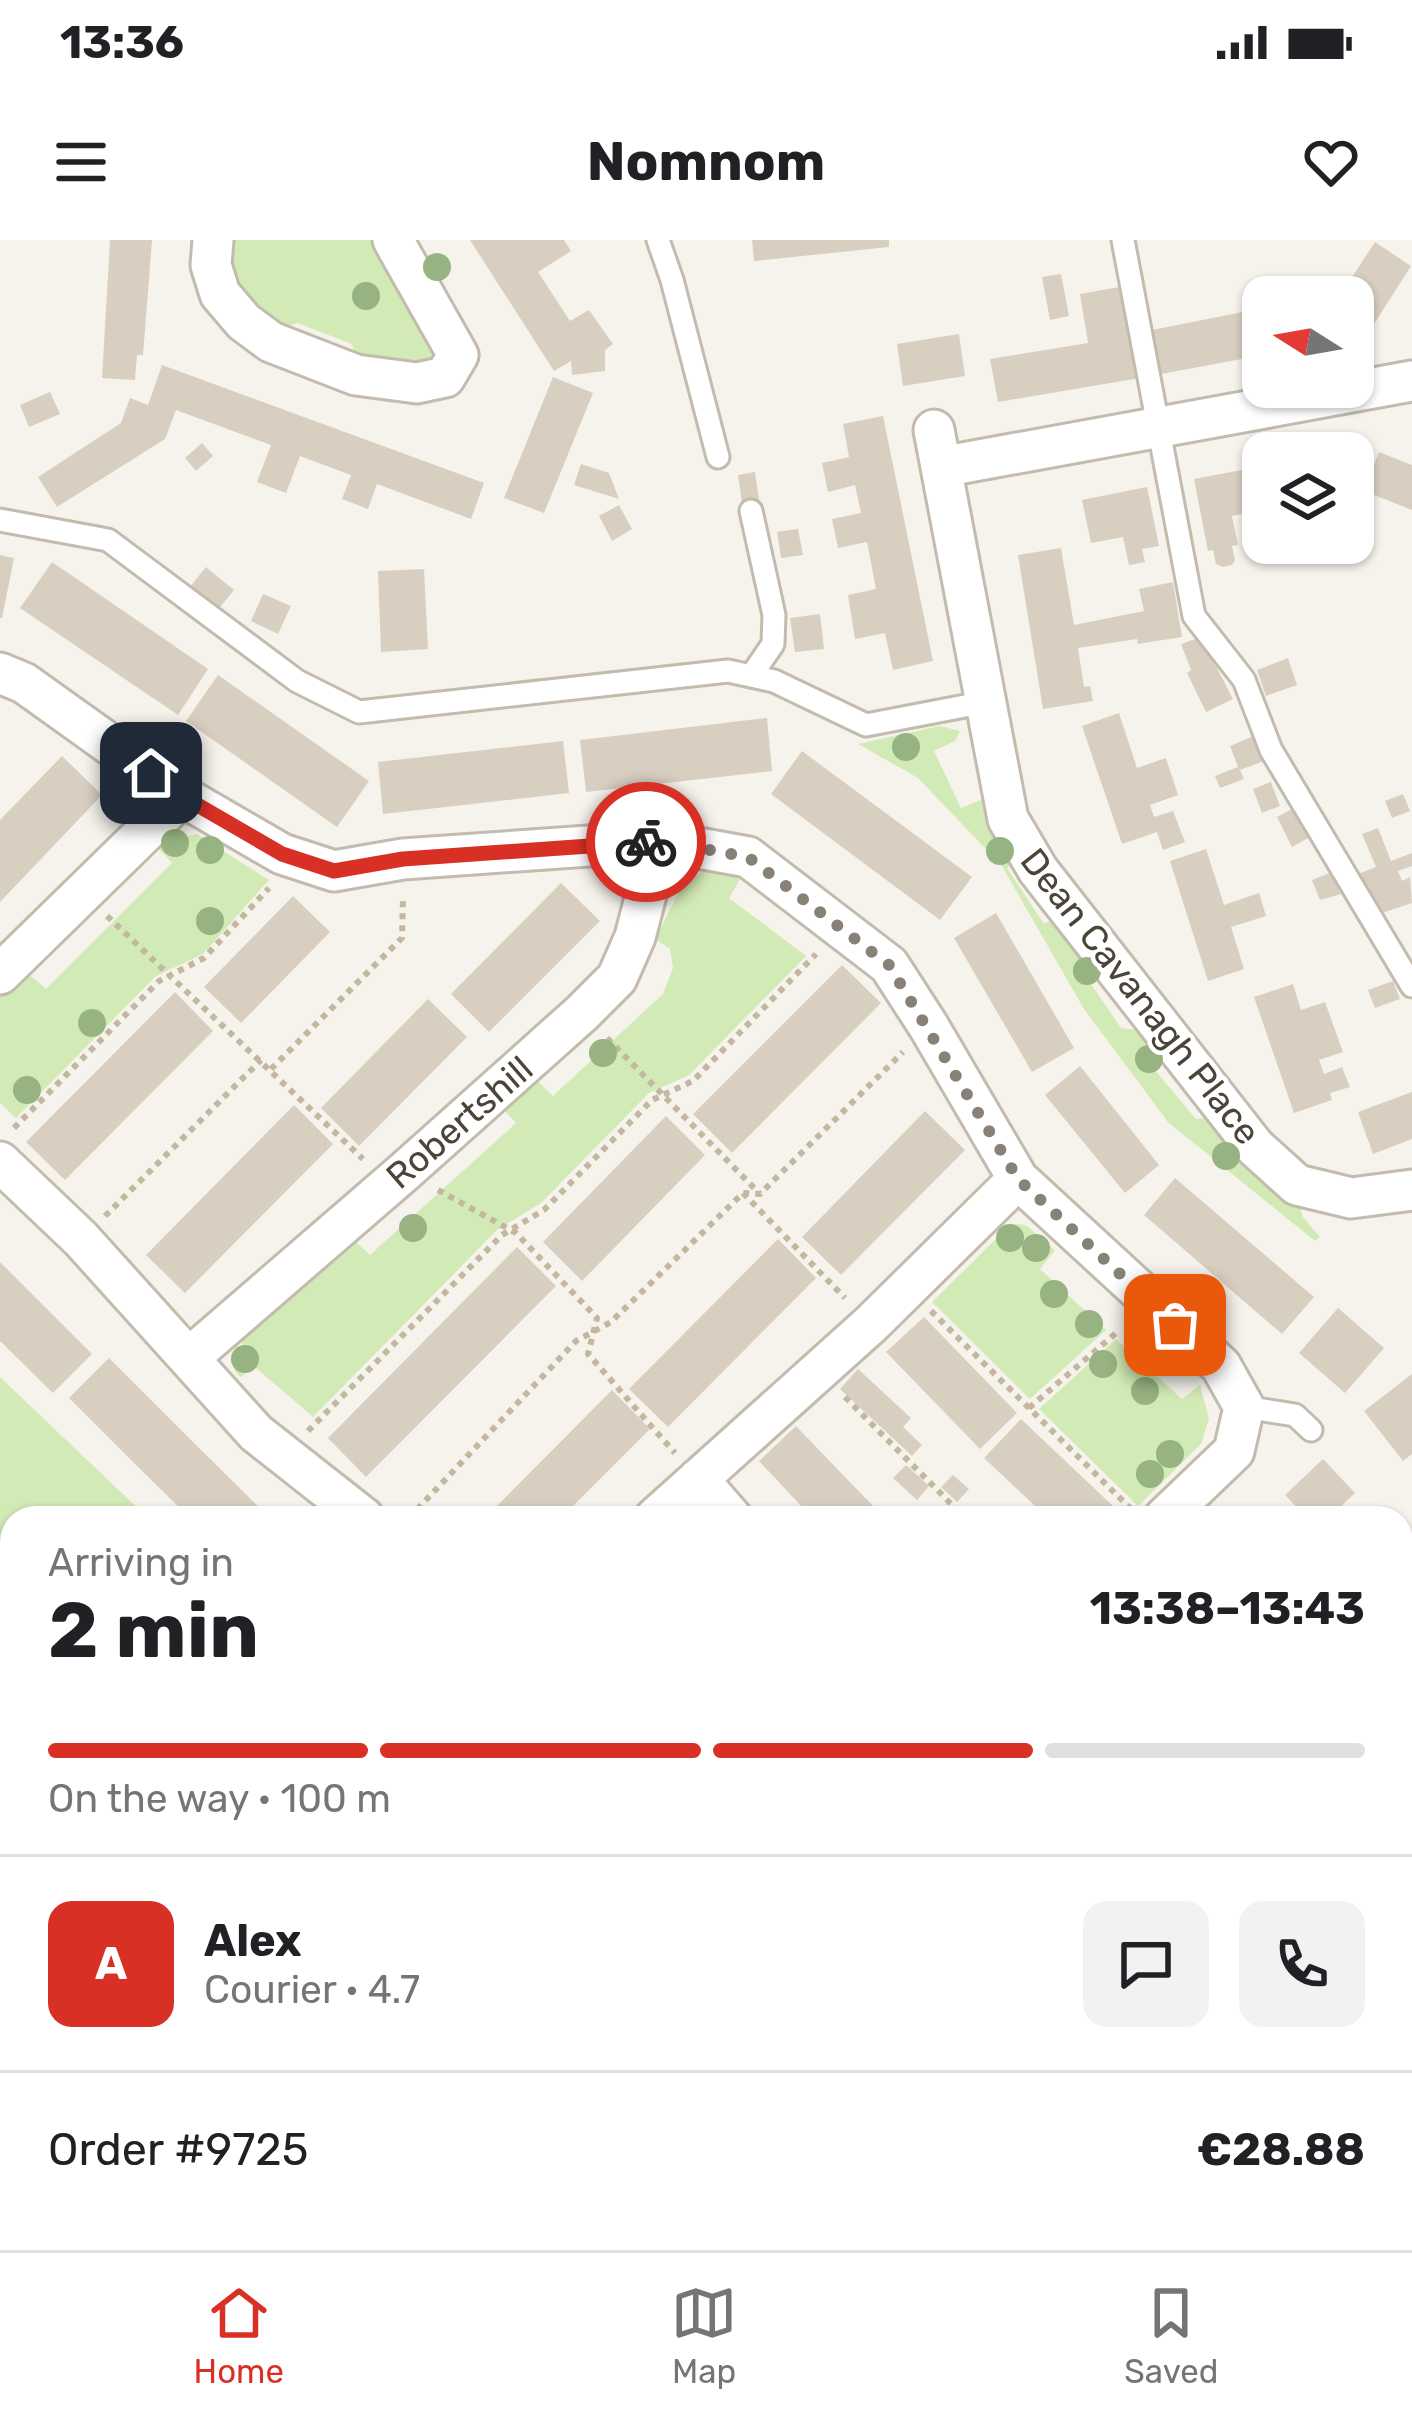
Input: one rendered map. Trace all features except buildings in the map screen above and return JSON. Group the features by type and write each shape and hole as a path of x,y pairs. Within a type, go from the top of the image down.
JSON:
{"street":[{"path":"213,240 211,265 220,294 244,322 271,342 356,375 417,383 445,377 458,355 393,240"},
{"name":"Dean Cavanagh Place","path":"1412,381 1159,426 938,449 1008,819 1038,870 1255,1147 1297,1185 1352,1198 1412,1190"},
{"path":"0,673 24,683 182,796 282,854 334,871 403,859 660,841 748,857 889,965 1018,1179 1221,1366 1244,1407 1234,1451 1177,1506"},
{"path":"0,974 182,796"},
{"name":"Robertshill","path":"190,1357 617,978 644,909 660,841"},
{"path":"0,1162 81,1240 256,1432 349,1506"},
{"path":"668,1506 871,1324 1018,1179"},
{"path":"698,1479 722,1506"}],"lane":[{"path":"658,240 718,457"},
{"path":"1123,240 1194,616 1244,680 1271,750 1412,986"},
{"path":"751,511 774,615 773,644 751,676"},
{"path":"0,520 108,540 297,681 358,712 728,671 774,681 866,725 986,702"},
{"path":"1244,1407 1295,1414 1311,1430"}],"path":[{"path":"0,1142 159,981 204,958 296,858"},
{"path":"271,1069 402,938 403,859"},
{"path":"83,892 261,1060 396,1178 511,1230 597,1318 588,1354 698,1479"},
{"path":"284,1455 502,1234 544,1210 652,1100 693,1081 841,928"},
{"path":"582,1013 760,1194"},
{"path":"420,1506 576,1341 611,1322 742,1193 760,1194 929,1027"},
{"path":"81,1240 261,1060"},
{"path":"742,1193 871,1324"},
{"path":"908,1288 1129,1506"},
{"path":"1029,1408 1116,1333"},
{"path":"819,1371 953,1506"}],"green space":[{"path":"229,240 379,240 438,356 419,366 358,364 352,344 297,323 277,330 236,280"},
{"path":"940,726 960,731 955,741 934,751 961,808 983,799 1014,862 1007,868 1044,924 1056,917 1100,977 1091,984 1121,1028 1140,1030 1163,1058 1153,1068 1196,1119 1209,1118 1259,1176 1298,1201 1303,1217 1320,1237 1315,1241 1168,1122 1084,1009 1002,866 918,778 858,744"},
{"path":"174,829 185,837 197,834 269,880 203,954 156,976 16,1118 0,1103 0,994 24,970 46,989 172,863 156,846"},
{"path":"706,869 743,874 729,898 806,956 689,1075 649,1093 541,1203 497,1230 313,1417 254,1366 241,1377 235,1372 235,1357 243,1345 236,1336 348,1234 370,1255 516,1123 499,1105 532,1076 553,1096 663,994 673,968 670,949 655,939 681,888"},
{"path":"1011,1224 1026,1225 1055,1250 1040,1269 1106,1330 1030,1399 932,1302"},
{"path":"1116,1339 1182,1399 1200,1385 1209,1419 1201,1444 1138,1506 1039,1409"},
{"path":"0,1377 135,1506 0,1506"}],"way so far":[{"path":"646,842 748,857 889,965 1018,1179 1175,1325"}],"route":[{"path":"151,773 282,854 334,871 403,859 646,842"}]}
